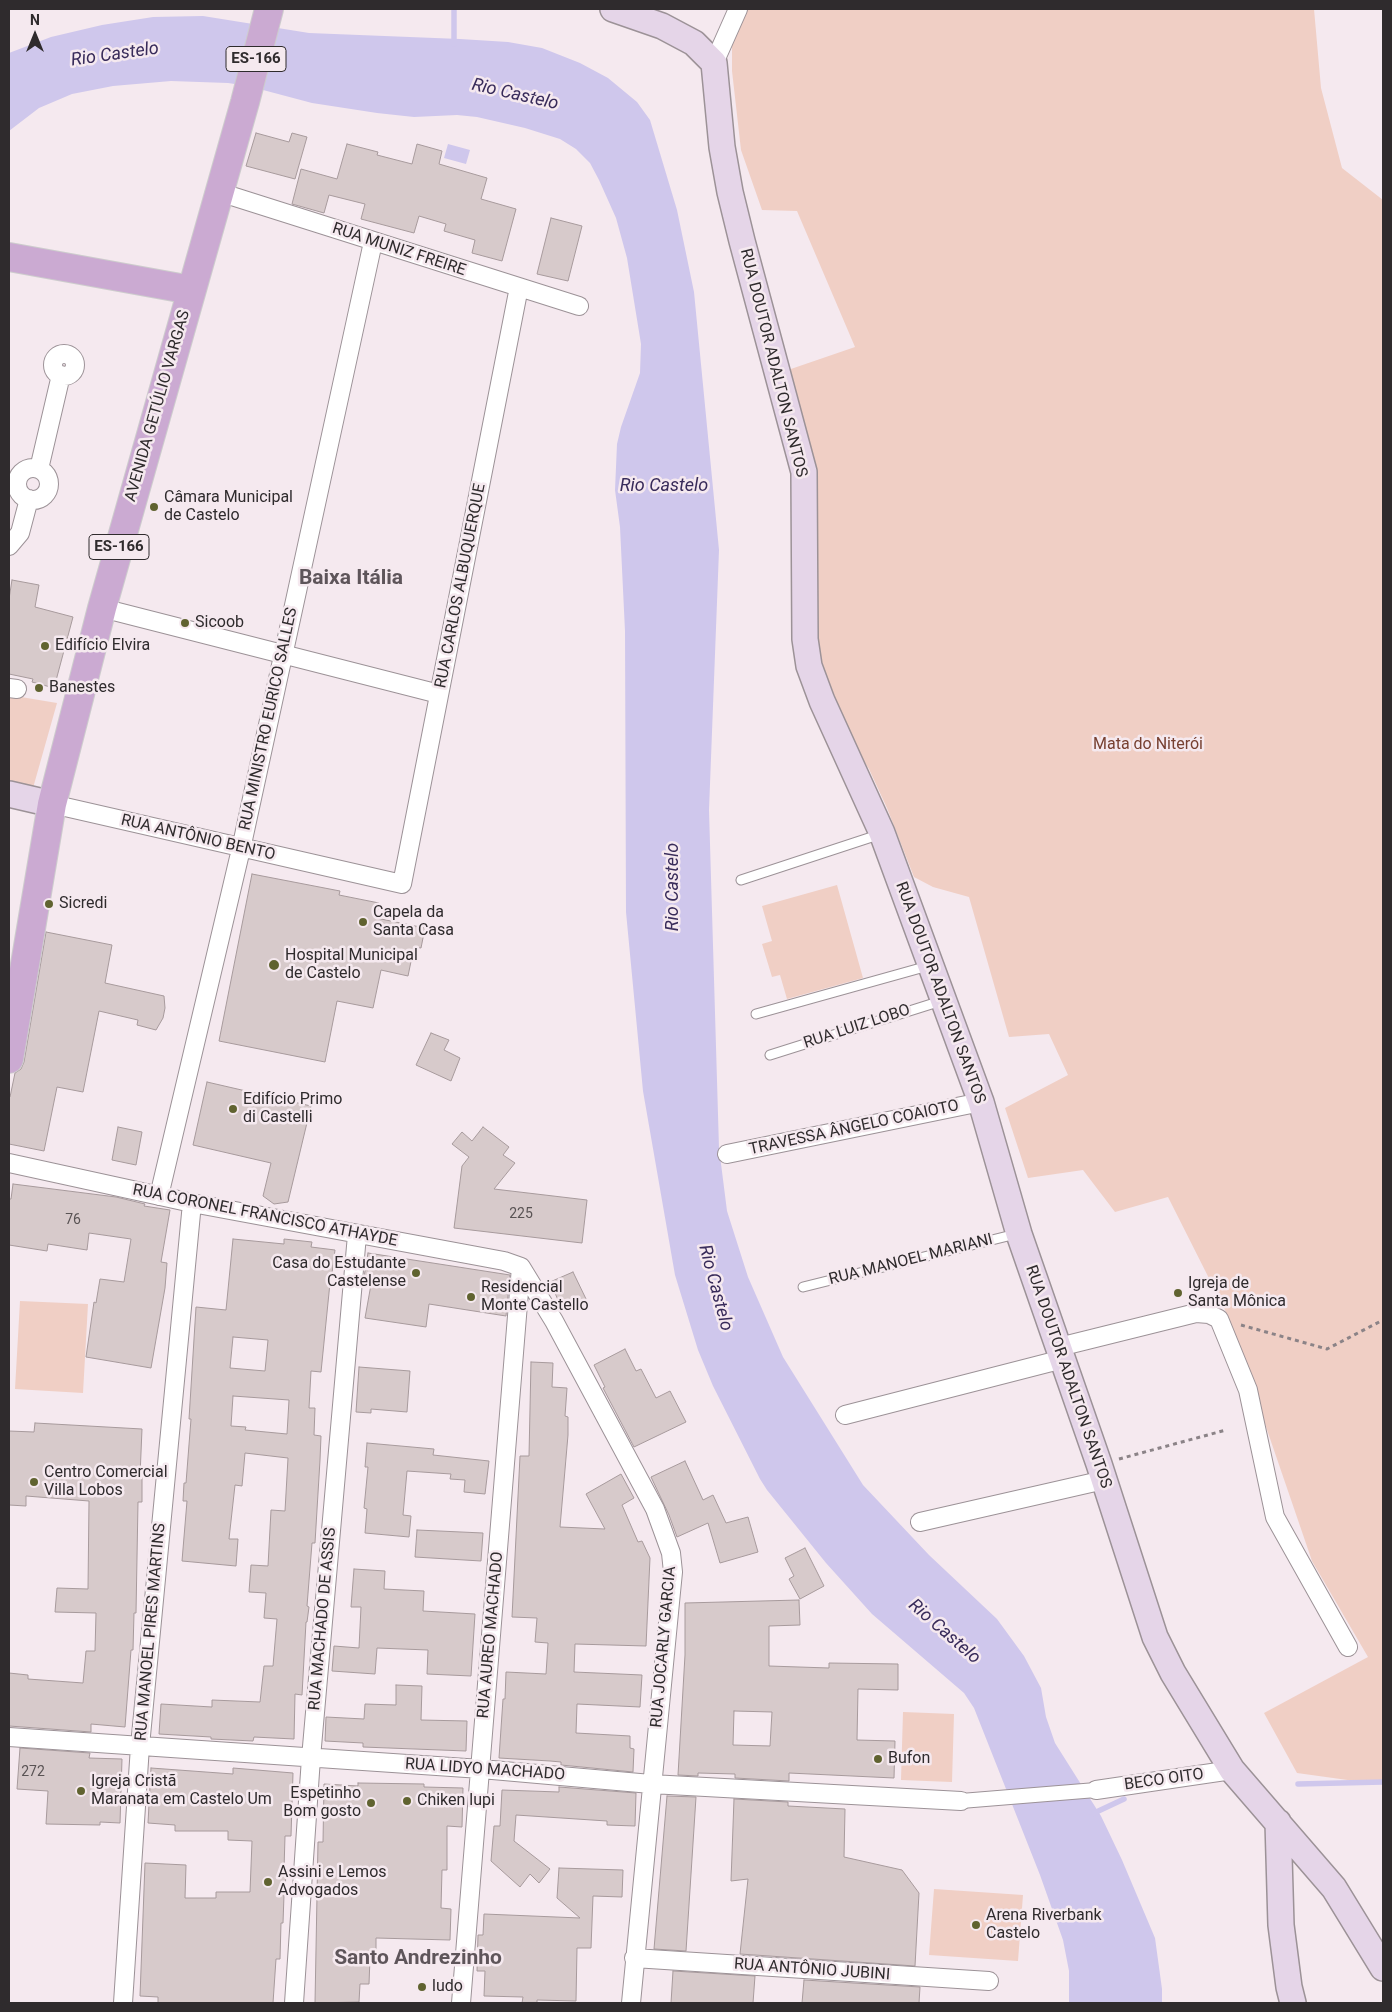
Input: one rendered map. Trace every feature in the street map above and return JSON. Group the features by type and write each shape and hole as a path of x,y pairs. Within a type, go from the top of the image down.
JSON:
{"main road":[{"path":"613,9 662,26 694,43 714,63"},
{"name":"AVENIDA GETÚLIO VARGAS","path":"52,804 102,608 245,102 268,12"},
{"name":"RUA DOUTOR ADALTON SANTOS","path":"714,63 722,147 730,192 804,472 805,639 809,666 822,701 882,834 981,1102 1019,1234 1061,1353 1155,1637 1172,1673 1232,1770 1334,1888 1383,1968"},
{"path":"9,257 191,290"},
{"path":"9,794 52,804"},
{"name":"ES-166","path":"9,1059 52,804"},
{"path":"1278,1822 1280,1925 1288,1998"}],"street":[{"path":"714,63 738,9"},
{"name":"RUA MUNIZ FREIRE","path":"219,192 579,306"},
{"name":"RUA MINISTRO EURICO SALLES","path":"160,1196 241,849 373,242"},
{"name":"RUA CARLOS ALBUQUERQUE","path":"402,884 519,288"},
{"path":"39,469 61,375"},
{"path":"33,468 39,469 46,475 48,480 47,491 40,498 29,499 20,493 13,478 24,471 33,468"},
{"path":"9,546 20,533 29,499"},
{"path":"102,608 440,694"},
{"name":"RUA ANTÔNIO BENTO","path":"52,804 241,849 402,884"},
{"name":"TRAVESSA ÂNGELO COAIOTO","path":"727,1154 981,1102"},
{"name":"RUA CORONEL FRANCISCO ATHAYDE","path":"9,1163 192,1203 504,1261 521,1267"},
{"name":"RUA MANOEL PIRES MARTINS","path":"123,2003 140,1746 192,1203"},
{"name":"RUA MACHADO DE ASSIS","path":"294,2003 311,1758 357,1235"},
{"name":"RUA AUREO MACHADO","path":"461,2003 521,1267"},
{"name":"RUA JOCARLY GARCIA","path":"521,1267 554,1321 655,1509 671,1553 672,1579 630,2003"},
{"path":"845,1415 1196,1313 1214,1316 1248,1390 1275,1517 1348,1647"},
{"path":"920,1522 1101,1472"},
{"name":"RUA LIDYO MACHADO","path":"9,1737 480,1769 651,1784 961,1801"},
{"name":"BECO OITO","path":"1096,1790 1232,1770"},
{"path":"961,1801 1096,1790"},
{"name":"RUA ANTÔNIO JUBINI","path":"634,1958 989,1982"}],"lane":[{"path":"741,880 882,834"},
{"path":"756,1014 931,965"},
{"name":"RUA LUIZ LOBO","path":"770,1055 943,1000"},
{"name":"RUA MANOEL MARIANI","path":"803,1287 1019,1234"}],"path":[{"path":"1214,1316 1326,1349 1383,1320"},
{"path":"1101,1472 1226,1430"}],"green space":[{"name":"Mata do Niterói","path":"747,9 1314,9 1321,88 1342,168 1383,200 1383,1782 1362,1782 1297,1773 1264,1713 1368,1657 1312,1561 1228,1316 1168,1197 1115,1212 1083,1170 1028,1178 1005,1108 1068,1075 1049,1034 1009,1037 969,897 933,887 914,877 887,808 869,769 853,745 821,675 788,370 855,347 797,211 762,210 741,150 732,71 732,45"},
{"path":"9,695 57,703 33,788 9,782"},
{"path":"837,885 863,978 787,999 780,975 772,977 762,944 772,941 762,906"},
{"path":"20,1301 88,1304 83,1393 15,1389"},
{"path":"903,1712 954,1714 952,1782 901,1780"},
{"name":"Arena Riverbank Castelo","path":"934,1889 1023,1895 1018,1961 929,1955"}],"water":[{"name":"Rio Castelo","path":"203,16 309,33 508,42 542,48 580,63 608,78 637,102 650,120 677,210 694,292 719,550 709,810 719,1148 727,1211 748,1277 783,1357 863,1485 929,1555 997,1619 1024,1656 1041,1688 1046,1717 1055,1743 1101,1816 1155,1938 1162,2003 1069,2003 1069,1971 1063,1940 1040,1875 974,1708 964,1693 872,1614 826,1563 767,1490 713,1386 698,1350 675,1275 643,1091 626,912 625,631 620,527 615,490 617,444 640,373 641,344 627,258 616,218 599,180 590,163 576,149 560,139 525,128 477,117 457,115 414,117 377,113 312,103 248,86 228,83 171,81 113,86 72,94 39,108 9,131 9,53 51,37 102,25 153,17"},
{"path":"448,144 470,150 466,164 444,158"}],"building":[{"path":"256,133 289,142 292,133 307,137 295,179 246,166"},
{"path":"347,144 378,152 377,155 412,164 417,144 442,151 439,164 487,178 481,199 516,209 502,261 472,253 475,240 444,231 446,224 419,216 414,233 361,219 365,204 329,195 324,213 292,204 301,169 337,179"},
{"path":"551,218 582,226 568,281 537,274"},
{"name":"Edifício Elvira","path":"12,580 39,585 35,607 73,617 54,688 32,682 33,679 9,674 9,599"},
{"name":"Hospital Municipal de Castelo","path":"252,874 340,891 339,895 379,903 376,918 425,928 421,948 414,947 408,976 381,970 373,1008 337,1001 325,1062 219,1041"},
{"path":"46,932 112,945 105,983 164,996 165,1008 163,1018 156,1030 137,1025 138,1020 99,1011 83,1092 57,1087 44,1151 9,1144 9,1097 15,1073 21,1069 24,1062"},
{"path":"431,1033 449,1040 444,1050 460,1058 451,1081 416,1065"},
{"path":"207,1082 311,1106 288,1202 274,1204 263,1196 271,1163 193,1145"},
{"path":"118,1127 142,1132 136,1165 112,1160"},
{"path":"483,1127 509,1147 503,1155 515,1163 494,1189 587,1200 582,1243 454,1228 462,1166 469,1157 452,1144 462,1132 472,1141"},
{"path":"13,1184 116,1197 145,1204 144,1206 170,1210 161,1262 167,1263 165,1288 151,1368 86,1357 94,1302 96,1303 100,1279 124,1282 131,1239 89,1233 87,1250 48,1244 47,1251 9,1245 9,1199 11,1199"},
{"path":"233,1239 284,1244 284,1239 312,1242 311,1247 335,1250 321,1372 311,1371 309,1408 315,1408 314,1435 321,1436 320,1460 315,1543 312,1543 307,1606 309,1607 306,1622 302,1695 295,1694 294,1739 254,1737 253,1741 159,1734 161,1704 212,1707 212,1700 260,1702 264,1666 273,1666 277,1619 264,1618 266,1593 249,1592 251,1565 268,1566 271,1510 285,1511 288,1458 245,1453 242,1486 235,1485 229,1539 238,1539 236,1566 182,1561 187,1501 183,1501 191,1419 189,1419 196,1307 226,1310","holes":["233,1337 268,1340 265,1371 230,1368","233,1396 289,1400 287,1434 245,1430 246,1427 231,1426"]},
{"path":"368,1253 510,1275 506,1316 429,1304 426,1327 365,1318 372,1279 364,1277"},
{"path":"573,1272 587,1301 563,1311 550,1282"},
{"path":"625,1349 636,1371 641,1369 656,1398 670,1391 686,1422 634,1447 603,1388 605,1387 594,1365"},
{"path":"531,1362 553,1363 552,1387 567,1388 565,1416 568,1417 568,1435 560,1527 605,1529 586,1494 621,1474 634,1498 622,1505 638,1542 642,1541 650,1558 646,1646 575,1644 574,1672 642,1675 640,1707 577,1704 576,1733 630,1736 630,1748 634,1749 633,1772 561,1765 561,1762 499,1758 506,1672 546,1674 548,1643 535,1642 537,1618 512,1617 520,1456 529,1456"},
{"path":"359,1367 410,1371 407,1412 371,1409 371,1413 356,1412"},
{"path":"35,1423 142,1429 140,1476 142,1476 142,1502 138,1502 136,1613 134,1613 133,1650 131,1650 125,1727 91,1724 91,1732 9,1726 9,1673 28,1675 28,1679 83,1683 86,1651 95,1651 96,1613 55,1612 57,1588 88,1589 89,1501 26,1496 26,1506 9,1505 9,1431 34,1432"},
{"path":"367,1443 434,1449 433,1455 489,1461 485,1494 464,1492 465,1480 450,1479 451,1474 407,1471 403,1515 411,1516 409,1537 365,1533 367,1509 364,1508 368,1467 365,1467"},
{"path":"685,1461 703,1500 713,1495 726,1523 748,1517 758,1552 720,1563 708,1523 677,1537 651,1477"},
{"path":"417,1530 483,1533 481,1561 415,1557"},
{"path":"805,1548 824,1586 800,1599 789,1579 794,1576 785,1558"},
{"path":"354,1569 385,1571 384,1589 424,1591 423,1611 475,1614 471,1676 427,1674 428,1650 377,1648 375,1674 332,1671 334,1646 359,1648 361,1607 351,1607"},
{"path":"799,1600 800,1625 769,1626 769,1666 829,1668 829,1663 898,1664 898,1690 858,1689 857,1740 895,1741 894,1778 789,1773 789,1781 735,1778 735,1774 698,1773 698,1776 678,1775 685,1655 685,1603","holes":["734,1711 772,1712 770,1746 733,1745"]},
{"path":"396,1685 422,1686 421,1720 467,1721 466,1751 363,1747 363,1743 325,1741 326,1717 364,1719 365,1704 396,1705"},
{"path":"20,1748 90,1753 89,1758 122,1759 120,1823 100,1822 100,1825 46,1824 48,1791 17,1789"},
{"path":"151,1768 233,1774 233,1768 293,1773 291,1836 285,1836 284,1870 286,1870 283,1923 281,1923 280,1959 276,1959 273,2003 158,2003 158,1997 140,1996 145,1863 186,1865 185,1898 216,1898 216,1892 250,1892 252,1841 228,1840 228,1831 175,1831 175,1825 148,1823"},
{"path":"358,1783 424,1784 424,1787 463,1788 462,1827 447,1826 447,1870 442,1870 441,1908 451,1909 450,1940 376,1938 376,1959 370,1958 369,1984 360,1984 359,2002 315,2003 318,1842 323,1842 324,1784 358,1786"},
{"path":"559,1787 636,1793 635,1826 607,1825 607,1821 516,1815 514,1841 550,1869 539,1883 530,1874 520,1887 491,1861 494,1826 500,1826 502,1790 559,1792"},
{"path":"667,1796 696,1797 686,1951 654,1949"},
{"path":"734,1799 788,1802 788,1806 845,1809 844,1857 902,1870 919,1893 915,1966 740,1954 748,1879 731,1881"},
{"path":"559,1868 623,1870 622,1897 593,1896 591,1948 577,1948 576,2001 537,2000 537,2003 522,2003 523,1997 484,1996 485,1971 477,1971 478,1935 483,1935 484,1914 580,1918 557,1898"},
{"path":"673,1971 755,1976 753,2003 671,2003"},
{"path":"804,1980 920,1987 919,2003 802,2003"}],"waterway":[{"path":"454,9 454,44"},
{"path":"1298,1784 1383,1782"},
{"path":"1092,1814 1124,1799"}],"place":[{"name":"Câmara Municipal de Castelo","path":"154,507"},
{"name":"Sicoob","path":"185,623"},
{"name":"Edifício Elvira","path":"45,646"},
{"name":"Banestes","path":"39,688"},
{"name":"Sicredi","path":"49,904"},
{"name":"Capela da Santa Casa","path":"363,922"},
{"name":"Hospital Municipal de Castelo","path":"274,965"},
{"name":"Edifício Primo di Castelli","path":"233,1109"},
{"name":"Casa do Estudante Castelense","path":"416,1273"},
{"name":"Igreja de Santa Mônica","path":"1178,1293"},
{"name":"Residencial Monte Castello","path":"471,1297"},
{"name":"Centro Comercial Villa Lobos","path":"34,1482"},
{"name":"Bufon","path":"878,1759"},
{"name":"Igreja Cristã Maranata em Castelo Um","path":"81,1791"},
{"name":"Chiken lupi","path":"407,1801"},
{"name":"Espetinho Bom gosto","path":"371,1803"},
{"name":"Assini e Lemos Advogados","path":"268,1882"},
{"name":"Arena Riverbank Castelo","path":"976,1925"},
{"name":"ludo","path":"422,1987"}],"district":[{"name":"Baixa Itália","path":"351,579"},
{"name":"Santo Andrezinho","path":"418,1959"}]}
